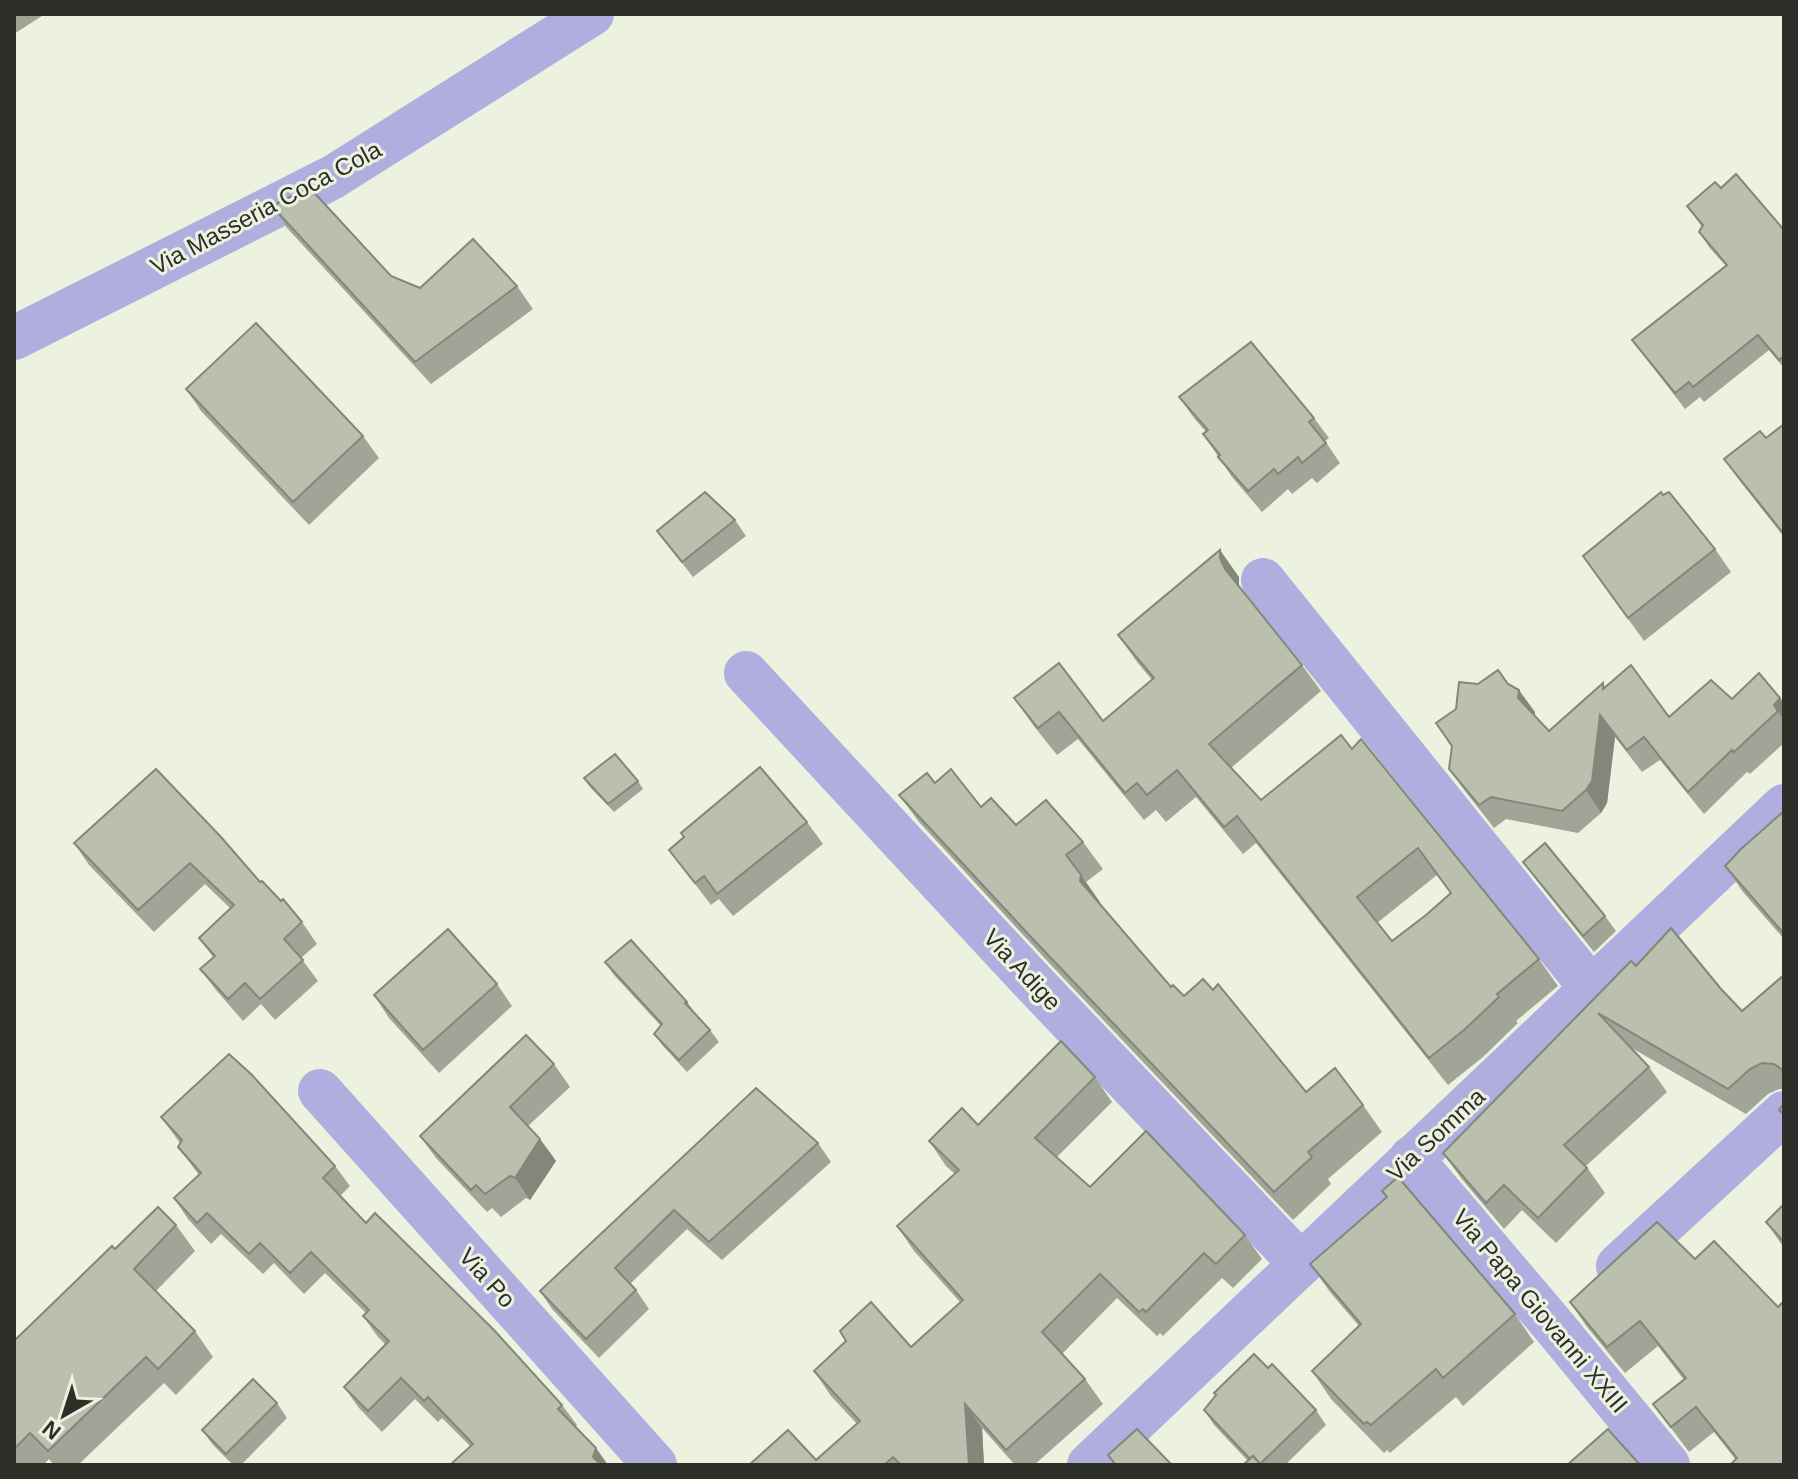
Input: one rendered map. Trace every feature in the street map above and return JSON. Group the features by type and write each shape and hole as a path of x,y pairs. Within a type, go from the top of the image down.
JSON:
{"street":[{"name":"Via Masseria Coca Cola","path":"14,338 333,177 592,14"},
{"path":"1263,580 1592,989"},
{"name":"Via Adige","path":"746,673 1301,1264"},
{"name":"Via Somma","path":"1089,1465 1784,806"},
{"name":"Via Po","path":"320,1091 655,1465"},
{"path":"1573,1307 1784,1113"},
{"name":"Via Papa Giovanni XXIII","path":"1411,1158 1573,1307 1668,1465"}],"building":[{"path":"1736,174 1784,230 1784,356 1779,360 1758,335 1693,387 1689,382 1675,393 1632,340 1727,265 1699,232 1703,225 1687,206 1715,182 1721,188"},
{"path":"309,187 391,276 420,288 473,239 517,286 415,362 272,206"},
{"path":"256,323 363,436 293,502 186,389"},
{"path":"1251,342 1314,418 1309,422 1326,443 1302,463 1298,457 1278,474 1274,469 1248,491 1218,457 1220,455 1203,434 1208,430 1179,397"},
{"path":"1784,424 1784,534 1724,459 1760,431 1766,438"},
{"path":"705,492 735,520 682,562 657,531"},
{"path":"1661,492 1663,495 1669,492 1715,549 1628,618 1583,556"},
{"path":"1220,550 1225,569 1302,665 1209,744 1261,800 1341,735 1352,749 1361,739 1539,959 1497,994 1499,997 1464,1030 1429,1058 1237,816 1224,827 1177,770 1147,795 1137,783 1125,793 1059,712 1038,728 1014,698 1059,663 1103,721 1154,678 1118,635","holes":["1418,848 1451,893 1392,941 1357,897"]},
{"path":"1631,665 1669,717 1711,680 1732,699 1759,673 1780,698 1774,705 1778,711 1688,792 1644,737 1627,750 1600,715 1592,781 1562,811 1491,797 1479,805 1449,769 1452,746 1436,723 1456,709 1459,682 1478,684 1498,670 1508,684 1519,690 1518,698 1549,731 1603,683 1603,689"},
{"path":"615,754 638,781 608,804 584,778"},
{"path":"760,767 807,822 717,894 704,876 695,883 669,850 684,837 681,833"},
{"path":"156,769 260,882 281,901 283,899 302,922 284,939 303,960 260,999 245,983 228,999 200,969 215,956 199,938 234,905 190,863 138,910 74,843"},
{"path":"951,769 981,807 991,798 1016,825 1046,800 1083,842 1066,855 1081,875 1080,881 1171,987 1173,985 1184,996 1203,979 1213,990 1218,984 1306,1092 1335,1068 1363,1105 1308,1152 1312,1157 1274,1192 899,795 927,773 935,783"},
{"path":"1784,811 1784,934 1725,866"},
{"path":"1545,843 1605,916 1583,936 1523,862"},
{"path":"1671,928 1742,1011 1784,975 1784,1071 1774,1064 1762,1063 1750,1069 1728,1089 1598,1013 1649,1067 1564,1145 1587,1168 1538,1218 1504,1185 1486,1203 1443,1153 1631,961 1636,966"},
{"path":"448,929 497,984 423,1050 374,995"},
{"path":"631,940 710,1030 679,1060 654,1034 662,1024 605,962"},
{"path":"526,1035 554,1064 510,1107 540,1139 515,1178 510,1176 485,1194 476,1185 471,1190 420,1136"},
{"path":"1061,1041 1095,1077 1035,1138 1090,1187 1146,1131 1245,1235 1216,1264 1204,1253 1146,1312 1143,1309 1139,1312 1100,1274 1042,1332 1085,1379 1006,1450 965,1404 969,1465 901,1465 893,1457 884,1465 749,1465 788,1430 816,1460 860,1421 814,1371 846,1341 840,1331 871,1302 911,1347 963,1300 897,1226 959,1170 929,1141 962,1108 978,1125"},
{"path":"229,1054 335,1166 323,1178 366,1223 375,1213 494,1330 562,1405 558,1409 596,1448 593,1457 601,1465 450,1465 473,1444 428,1397 424,1401 401,1378 368,1411 344,1387 389,1341 363,1316 369,1310 311,1252 290,1273 260,1243 249,1254 207,1213 197,1223 174,1198 201,1173 178,1147 182,1140 161,1117"},
{"path":"756,1088 818,1143 709,1242 674,1210 615,1268 636,1290 586,1339 540,1291"},
{"path":"1398,1177 1515,1314 1443,1378 1436,1369 1371,1425 1367,1422 1364,1424 1312,1371 1361,1324 1310,1264 1387,1197 1382,1191"},
{"path":"1784,1204 1784,1242 1766,1222"},
{"path":"158,1207 176,1225 134,1269 195,1331 158,1369 146,1357 48,1451 30,1433 14,1449 14,1341 112,1246 115,1249"},
{"path":"1657,1222 1695,1259 1714,1241 1778,1307 1784,1301 1784,1465 1730,1465 1737,1458 1696,1407 1671,1427 1653,1404 1686,1378 1640,1321 1607,1347 1570,1302"},
{"path":"1254,1354 1268,1368 1272,1364 1316,1410 1260,1464 1253,1456 1250,1459 1204,1410 1216,1395 1214,1393"},
{"path":"253,1379 277,1403 226,1454 202,1430"},
{"path":"1137,1429 1172,1465 1116,1465 1108,1455"},
{"path":"1608,1429 1640,1465 1567,1465"},
{"path":"1253,1456 1261,1465 1243,1465"}]}
